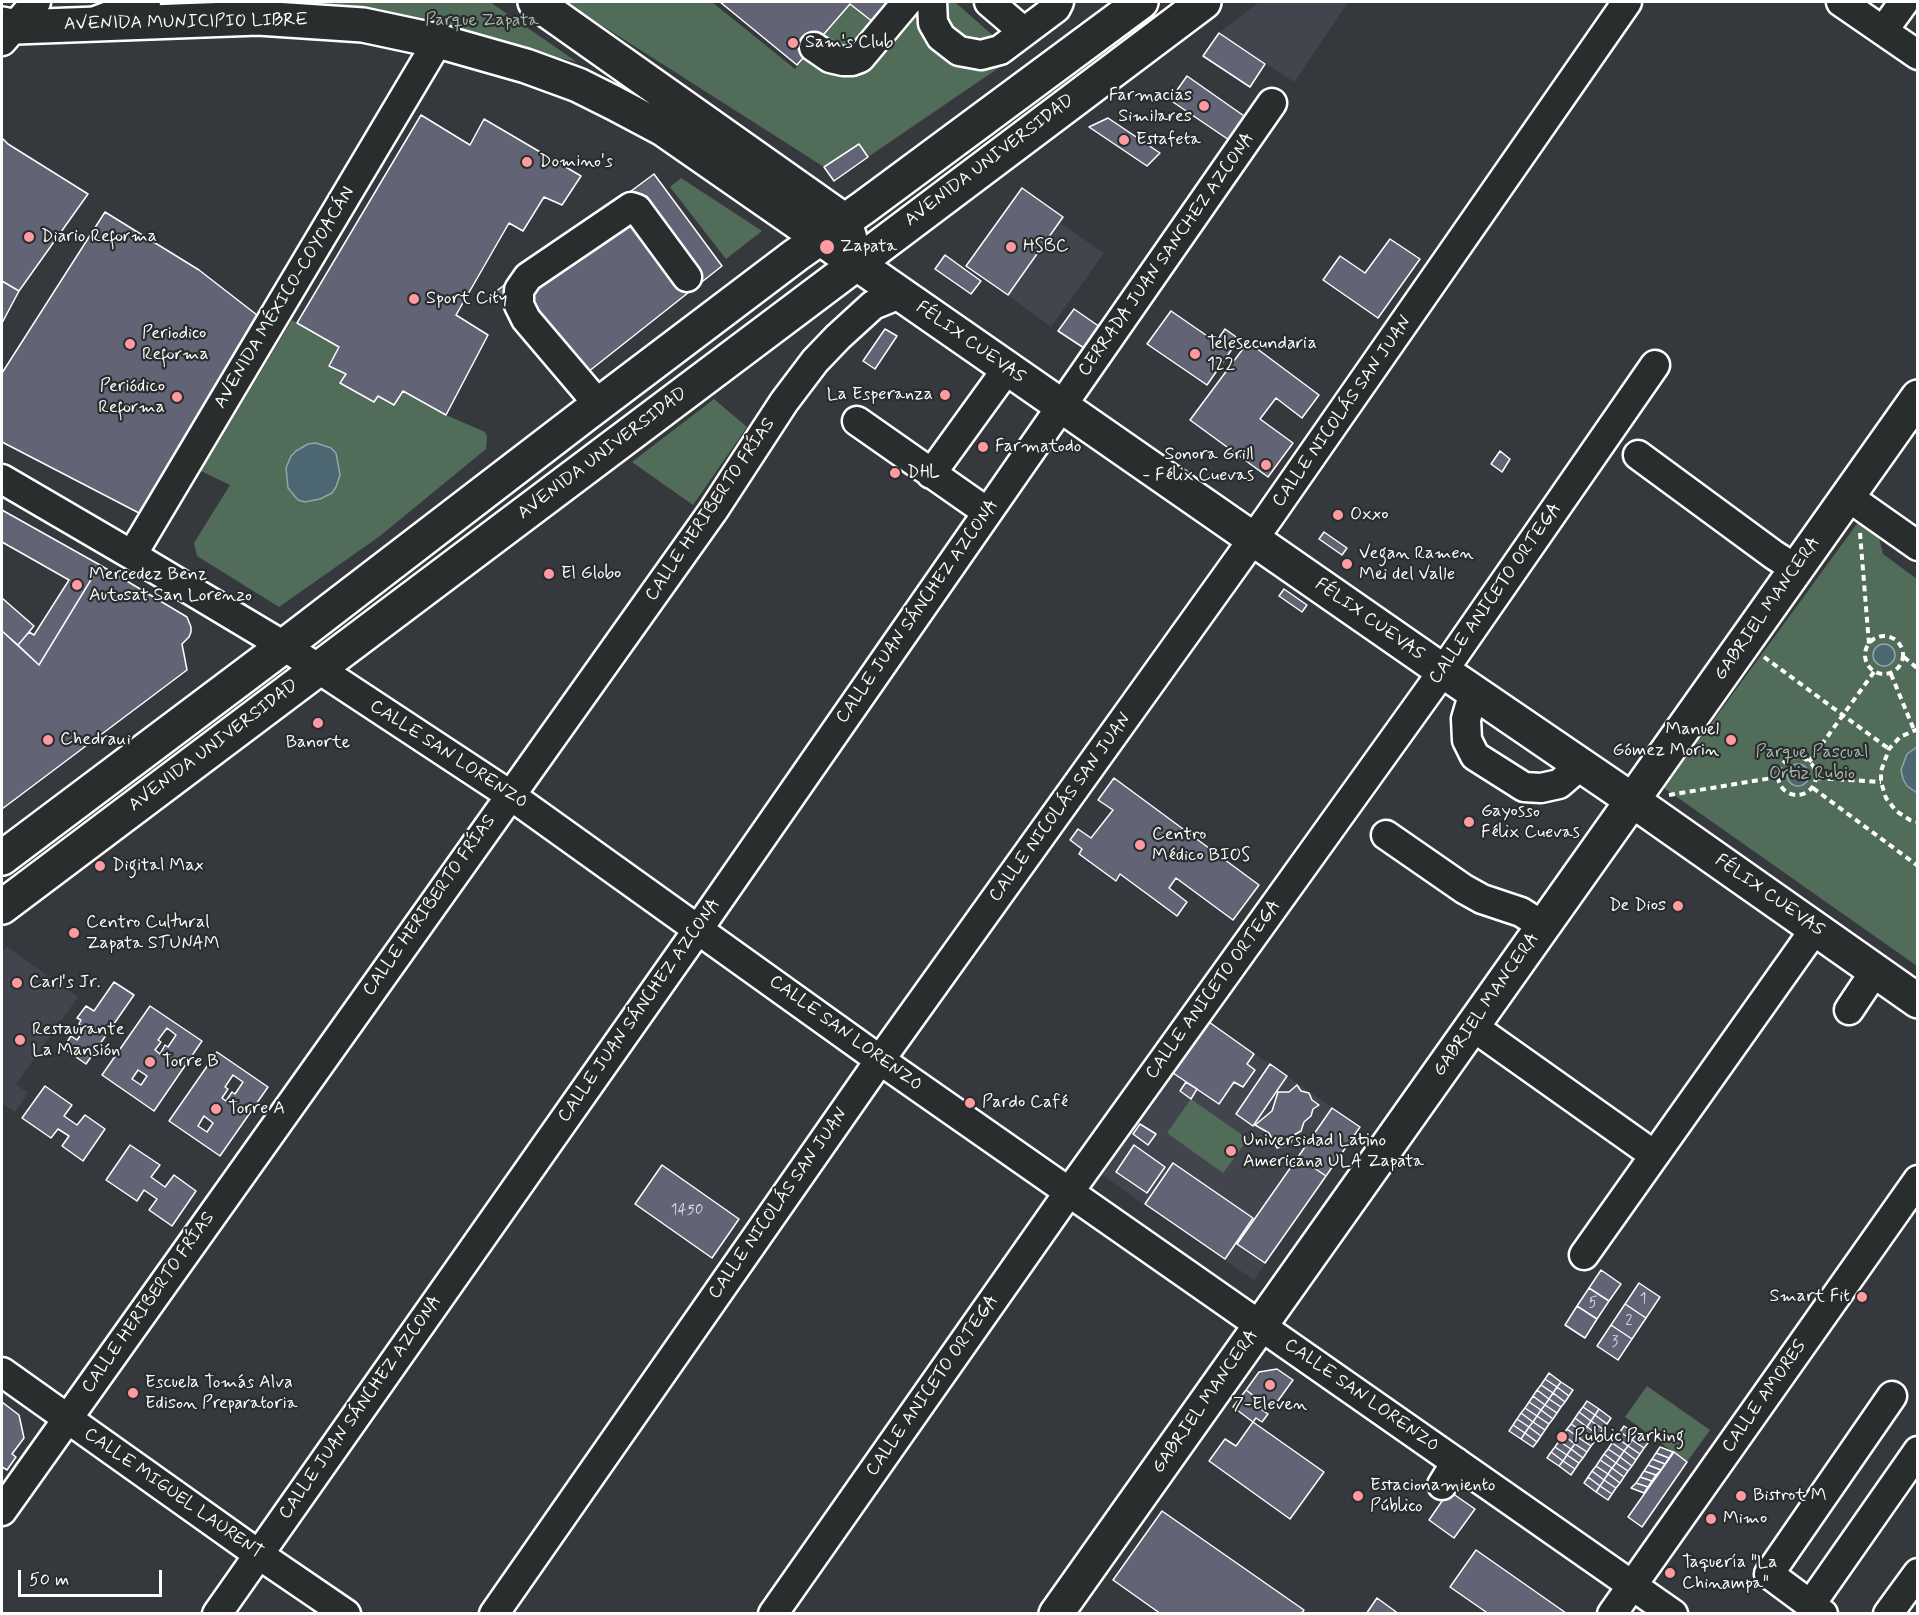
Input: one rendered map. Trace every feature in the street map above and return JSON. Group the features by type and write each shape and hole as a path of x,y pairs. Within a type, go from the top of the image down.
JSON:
{"main road":[{"path":"509,2 663,129"},
{"path":"535,2 839,225"},
{"name":"AVENIDA UNIVERSIDAD","path":"2,907 849,267 857,264 894,233 1204,2"},
{"name":"AVENIDA UNIVERSIDAD","path":"2,858 1127,5"},
{"name":"AVENIDA MUNICIPIO LIBRE","path":"6,31 85,25 287,19 363,25 438,41 526,66 605,99 839,225"},
{"name":"FÉLIX CUEVAS","path":"839,225 857,264 1632,800 1917,1001"},
{"name":"GABRIEL MANCERA","path":"1056,1614 1917,397"}],"street":[{"path":"6,31 36,2"},
{"path":"85,25 146,2"},
{"path":"551,2 839,225"},
{"path":"814,47 830,58 852,61 860,58 907,2"},
{"path":"932,2 932,14 937,31 947,43 966,54 981,56 1000,50 1056,9 1059,2"},
{"path":"988,2 1024,32"},
{"name":"CALLE NICOLÁS SAN JUAN","path":"494,1614 880,1060 1254,539 1627,2"},
{"path":"1840,2 1917,55"},
{"path":"1883,31 1904,2"},
{"name":"AVENIDA MÉXICO-COYOACÁN","path":"132,555 438,41"},
{"name":"CERRADA JUAN SANCHEZ AZCONA","path":"1062,406 1272,103"},
{"path":"599,405 526,319 519,306 519,290 528,277 631,207 636,209 687,277"},
{"name":"CALLE HERIBERTO FRÍAS","path":"2,1511 713,511 784,402 815,361 838,337 873,305 900,294"},
{"name":"CALLE ANICETO ORTEGA","path":"772,1614 1069,1192 1443,671 1655,365"},
{"path":"931,474 1007,369"},
{"name":"CALLE JUAN SÁNCHEZ AZCONA","path":"217,1614 1062,406"},
{"path":"857,422 987,512"},
{"path":"1638,455 1796,569"},
{"name":"CALLE SAN LORENZO","path":"2,480 284,646 510,795 699,928 880,1060 1260,1325 1449,1474 1632,1585 1673,1614"},
{"path":"1843,502 1917,546"},
{"path":"1474,692 1466,719 1467,740 1475,756 1524,787 1541,788 1559,784 1581,765"},
{"path":"1386,835 1464,889 1482,899 1521,912 1544,926"},
{"path":"1584,1255 1815,929"},
{"path":"1849,1010 1875,971"},
{"path":"1472,1026 1654,1155"},
{"name":"CALLE AMORES","path":"1612,1614 1917,1180"},
{"name":"CALLE MIGUEL LAURENT","path":"2,1372 346,1614"},
{"path":"1892,1396 1769,1575 1817,1609 1917,1451"},
{"path":"1888,1614 1917,1573"}],"path":[{"path":"1843,502 1859,521 1869,644"},
{"path":"1904,657 1900,667 1891,674 1880,674 1874,672 1866,662 1866,650 1869,644 1879,637 1891,637 1901,645 1904,657 1917,669"},
{"path":"1744,642 1889,749"},
{"path":"1809,762 1874,672"},
{"path":"1891,674 1916,730 1900,738 1889,749 1884,759 1881,782 1886,798 1896,811 1917,822"},
{"path":"1792,758 1804,758 1809,762 1814,766 1817,778 1813,788 1803,795 1791,795 1782,788 1778,777 1782,765 1792,758"},
{"path":"1664,796 1778,777"},
{"path":"1817,778 1881,782"},
{"path":"1813,788 1917,866"}],"shaded area":[{"path":"1259,2 1343,2 1347,4 1294,82 1219,33"},
{"path":"1060,223 1104,253 1051,327 1008,295"},
{"path":"7,947 78,997 16,1084 28,1093 15,1112 2,1103 2,951"},
{"name":"Universidad Latino Americana ULA Zapata","path":"1209,1022 1360,1127 1254,1280 1102,1175"}],"green space":[{"name":"Parque Zapata","path":"171,2 490,2 577,62 384,18 141,12"},
{"path":"565,2 712,2 795,69 850,4 873,22 891,2 955,2 1016,56 868,157 858,144 824,167"},
{"path":"681,178 762,231 726,259 670,187"},
{"path":"292,320 339,347 329,366 346,374 340,383 374,402 378,396 393,405 403,391 446,415 485,432 487,437 486,449 380,536 279,607 197,556 194,543 230,485 201,471"},
{"path":"714,399 747,427 693,505 632,462"},
{"name":"Parque Pascual Ortiz Rubio","path":"1859,521 1878,534 1883,554 1917,579 1917,966 1664,788"},
{"path":"1191,1099 1248,1139 1223,1173 1167,1133"},
{"path":"1647,1386 1710,1430 1687,1462 1625,1417"}],"water":[{"path":"316,443 331,448 336,453 340,475 332,493 320,499 305,502 298,500 288,488 286,468 296,451 308,444"},
{"path":"1884,644 1892,647 1895,655 1892,663 1884,666 1876,663 1873,655 1876,647"},
{"path":"1917,747 1917,793 1907,786 1901,770 1907,754"},
{"path":"1798,764 1806,767 1809,775 1806,783 1798,786 1790,783 1787,775 1790,767"}],"building":[{"name":"Sam's Club","path":"720,2 891,2 873,22 850,4 797,65"},
{"name":"Farmacias Similares","path":"1219,33 1265,64 1250,87 1203,56"},
{"name":"Farmacias Similares","path":"1187,76 1247,118 1232,142 1170,100"},
{"path":"421,115 470,145 484,119 581,176 562,205 544,197 523,231 509,223 456,315 488,335 446,415 403,391 394,405 378,396 374,402 340,383 346,374 329,366 339,347 297,323"},
{"name":"Estafeta","path":"1108,118 1160,153 1147,166 1089,127"},
{"name":"Diario Reforma","path":"2,138 88,194 19,291 2,281"},
{"path":"859,144 868,157 834,181 824,167"},
{"path":"654,174 722,266 569,387 495,292"},
{"name":"HSBC","path":"1022,188 1063,217 1008,295 966,266"},
{"name":"Periodico Reforma","path":"105,212 199,270 257,315 139,513 2,442 2,373"},
{"path":"1390,239 1420,259 1378,318 1323,280 1340,256 1365,273"},
{"path":"945,255 981,281 971,294 935,269"},
{"name":"Diario Reforma","path":"2,281 19,291 2,323"},
{"path":"1074,309 1100,327 1087,350 1058,331"},
{"name":"Telesecundaria 122","path":"1171,311 1216,342 1225,329 1239,339 1207,385 1147,344"},
{"path":"885,329 897,336 875,369 863,361"},
{"path":"1248,342 1319,395 1302,418 1276,398 1260,419 1293,443 1268,477 1190,420"},
{"path":"1500,451 1510,459 1502,472 1491,464"},
{"name":"Mercedez Benz Autosat San Lorenzo","path":"2,510 100,565 39,665 18,645 29,632 34,635 69,580 2,542"},
{"path":"1324,532 1347,548 1342,555 1319,539"},
{"name":"Chedraui","path":"100,565 187,617 191,632 182,644 187,670 2,809 2,631 39,665"},
{"path":"1284,589 1307,605 1302,612 1279,596"},
{"path":"2,598 34,626 18,645 2,631"},
{"name":"Centro Médico BIOS","path":"1114,778 1259,885 1233,920 1176,878 1169,888 1187,902 1177,916 1120,874 1116,881 1079,854 1082,849 1070,840 1078,829 1091,838 1113,810 1098,800"},
{"path":"114,982 134,995 86,1064 63,1048 71,1036 77,1040 85,1028 79,1024 81,1020 77,1018 86,1006 94,1011"},
{"name":"Torre B","path":"150,1006 202,1041 154,1111 102,1075","holes":["167,1028 176,1035 168,1047 165,1045 160,1054 155,1050 161,1042 158,1040","138,1070 147,1076 141,1085 132,1079"]},
{"path":"1209,1022 1254,1054 1247,1064 1255,1070 1243,1087 1234,1082 1219,1104 1173,1073"},
{"name":"Torre A","path":"217,1052 268,1087 220,1156 169,1121","holes":["233,1075 243,1082 235,1094 232,1092 226,1101 222,1098 228,1089 225,1087","204,1116 213,1123 207,1132 198,1126"]},
{"path":"1270,1064 1287,1076 1253,1126 1236,1114"},
{"path":"1186,1082 1197,1089 1191,1099 1180,1091"},
{"path":"1297,1085 1301,1091 1309,1093 1312,1100 1319,1105 1313,1109 1311,1116 1304,1122 1301,1131 1294,1135 1290,1144 1277,1148 1269,1133 1255,1125 1272,1111 1278,1092 1289,1092"},
{"path":"45,1086 72,1105 64,1116 77,1125 85,1115 105,1129 83,1161 62,1146 69,1136 58,1129 51,1138 22,1118"},
{"path":"1332,1108 1360,1127 1326,1176 1298,1157"},
{"path":"1140,1124 1156,1134 1148,1145 1133,1134"},
{"path":"130,1145 160,1165 151,1177 165,1187 174,1175 196,1191 172,1226 149,1210 157,1199 144,1190 137,1201 106,1180"},
{"path":"1134,1145 1165,1167 1147,1193 1116,1172"},
{"path":"1298,1157 1326,1176 1265,1263 1237,1244"},
{"path":"1173,1163 1253,1218 1225,1259 1145,1204"},
{"path":"662,1165 739,1219 712,1258 635,1204"},
{"path":"1601,1270 1621,1284 1609,1301 1589,1288"},
{"path":"1639,1283 1660,1297 1646,1318 1625,1304"},
{"path":"1589,1288 1609,1301 1597,1319 1577,1306"},
{"path":"1625,1304 1646,1318 1632,1339 1611,1325"},
{"path":"1577,1306 1597,1319 1585,1338 1565,1325"},
{"path":"1611,1325 1632,1339 1618,1360 1597,1346"},
{"name":"7-Eleven","path":"1277,1369 1293,1380 1272,1409 1246,1390 1259,1372"},
{"path":"1549,1373 1561,1382 1557,1387 1545,1379"},
{"path":"1545,1379 1557,1387 1553,1393 1541,1385"},
{"path":"1561,1382 1573,1390 1569,1396 1557,1387"},
{"path":"1541,1385 1553,1393 1549,1399 1537,1390"},
{"path":"1557,1387 1569,1396 1565,1402 1553,1393"},
{"path":"1246,1390 1266,1405 1262,1410 1268,1414 1262,1422 1256,1418 1253,1422 1233,1407"},
{"path":"1537,1390 1549,1399 1545,1405 1533,1396"},
{"path":"1553,1393 1565,1402 1561,1407 1549,1399"},
{"path":"1533,1396 1545,1405 1541,1410 1529,1402"},
{"path":"1549,1399 1561,1407 1557,1413 1545,1405"},
{"path":"1587,1401 1599,1409 1595,1415 1583,1407"},
{"path":"2,1402 19,1415 24,1438 12,1454 16,1457 7,1470 2,1467"},
{"path":"1529,1402 1541,1410 1537,1416 1525,1408"},
{"path":"1545,1405 1557,1413 1553,1419 1541,1410"},
{"path":"1583,1407 1595,1415 1591,1421 1579,1412"},
{"path":"1525,1408 1537,1416 1533,1422 1521,1413"},
{"path":"1599,1409 1611,1418 1607,1424 1595,1415"},
{"path":"1541,1410 1553,1419 1549,1424 1537,1416"},
{"path":"1579,1412 1591,1421 1587,1427 1575,1418"},
{"path":"1521,1413 1533,1422 1529,1427 1517,1419"},
{"path":"1595,1415 1607,1424 1603,1429 1591,1421"},
{"path":"1537,1416 1549,1424 1545,1430 1533,1422"},
{"path":"1575,1418 1587,1427 1583,1432 1571,1424"},
{"path":"1517,1419 1529,1427 1525,1433 1513,1425"},
{"path":"1591,1421 1603,1429 1599,1435 1587,1427"},
{"path":"1253,1422 1324,1472 1290,1519 1209,1461 1225,1439 1236,1446"},
{"path":"1533,1422 1545,1430 1541,1436 1529,1427"},
{"path":"1571,1424 1583,1432 1579,1438 1567,1429"},
{"path":"1513,1425 1525,1433 1521,1439 1509,1431"},
{"path":"1624,1426 1636,1434 1632,1440 1620,1432"},
{"path":"1529,1427 1541,1436 1537,1442 1525,1433"},
{"path":"1587,1427 1599,1435 1595,1441 1583,1432"},
{"path":"1567,1429 1579,1438 1575,1444 1563,1435"},
{"path":"1583,1432 1595,1441 1591,1446 1579,1438"},
{"path":"1620,1432 1632,1440 1628,1446 1616,1437"},
{"path":"1525,1433 1537,1442 1533,1447 1521,1439"},
{"path":"1636,1434 1648,1443 1644,1448 1632,1440"},
{"path":"1563,1435 1575,1444 1571,1449 1559,1441"},
{"path":"1616,1437 1628,1446 1624,1451 1612,1443"},
{"path":"1579,1438 1591,1446 1587,1452 1575,1444"},
{"path":"1632,1440 1644,1448 1640,1454 1628,1446"},
{"path":"1559,1441 1571,1449 1567,1455 1555,1447"},
{"path":"1612,1443 1624,1451 1620,1457 1608,1449"},
{"path":"1575,1444 1587,1452 1583,1458 1571,1449"},
{"path":"1628,1446 1640,1454 1636,1460 1624,1451"},
{"path":"1555,1447 1567,1455 1563,1461 1551,1452"},
{"path":"1660,1447 1673,1452 1669,1458 1656,1453"},
{"path":"1571,1449 1583,1458 1579,1463 1567,1455"},
{"path":"1608,1449 1620,1457 1616,1463 1604,1454"},
{"path":"1624,1451 1636,1460 1632,1466 1620,1457"},
{"path":"1551,1452 1563,1461 1559,1466 1547,1458"},
{"path":"1674,1452 1687,1462 1642,1527 1628,1517"},
{"path":"1656,1453 1669,1458 1665,1464 1652,1459"},
{"path":"1604,1454 1616,1463 1612,1468 1600,1460"},
{"path":"1567,1455 1579,1463 1575,1469 1563,1461"},
{"path":"1620,1457 1632,1466 1628,1471 1616,1463"},
{"path":"1652,1459 1665,1464 1661,1470 1648,1465"},
{"path":"1600,1460 1612,1468 1608,1474 1596,1466"},
{"path":"1563,1461 1575,1469 1571,1475 1559,1466"},
{"path":"1616,1463 1628,1471 1624,1477 1612,1468"},
{"path":"1648,1465 1661,1470 1656,1475 1644,1471"},
{"path":"1596,1466 1608,1474 1604,1480 1592,1471"},
{"path":"1612,1468 1624,1477 1620,1483 1608,1474"},
{"path":"1592,1471 1604,1480 1600,1486 1588,1477"},
{"path":"1644,1471 1656,1475 1652,1481 1640,1477"},
{"path":"1608,1474 1620,1483 1616,1488 1604,1480"},
{"path":"1588,1477 1600,1486 1596,1492 1584,1483"},
{"path":"1640,1477 1652,1481 1648,1487 1636,1483"},
{"path":"1604,1480 1616,1488 1612,1494 1600,1486"},
{"path":"1636,1483 1648,1487 1644,1493 1631,1488"},
{"path":"1600,1486 1612,1494 1608,1500 1596,1492"},
{"path":"1449,1491 1475,1509 1454,1538 1429,1520"},
{"path":"1162,1511 1304,1610 1301,1614 1161,1614 1113,1580"},
{"path":"1476,1550 1566,1613 1485,1614 1486,1612 1450,1587"},
{"path":"1377,1598 1399,1614 1366,1614"}],"place":[{"name":"Sam's Club","path":"793,43"},
{"name":"Farmacias Similares","path":"1204,106"},
{"name":"Estafeta","path":"1124,140"},
{"name":"Domino's","path":"527,162"},
{"name":"Diario Reforma","path":"29,237"},
{"name":"Zapata","path":"827,247"},
{"name":"HSBC","path":"1011,247"},
{"name":"Sport City","path":"414,299"},
{"name":"Periodico Reforma","path":"130,344"},
{"name":"Telesecundaria 122","path":"1195,354"},
{"name":"La Esperanza","path":"945,395"},
{"name":"Periódico Reforma","path":"177,397"},
{"name":"Farmatodo","path":"983,447"},
{"name":"Sonora Grill - Félix Cuevas","path":"1266,465"},
{"name":"DHL","path":"895,473"},
{"name":"Oxxo","path":"1338,515"},
{"name":"Vegan Ramen Mei del Valle","path":"1347,564"},
{"name":"El Globo","path":"549,574"},
{"name":"Mercedez Benz Autosat San Lorenzo","path":"77,585"},
{"name":"Banorte","path":"318,723"},
{"name":"Chedraui","path":"48,740"},
{"name":"Manuel Gómez Morin","path":"1731,740"},
{"name":"Gayosso Félix Cuevas","path":"1469,822"},
{"name":"Centro Médico BIOS","path":"1140,845"},
{"name":"Digital Max","path":"100,866"},
{"name":"De Dios","path":"1678,906"},
{"name":"Centro Cultural Zapata STUNAM","path":"74,933"},
{"name":"Carl's Jr.","path":"17,983"},
{"name":"Restaurante La Mansión","path":"20,1040"},
{"name":"Torre B","path":"150,1062"},
{"name":"Pardo Café","path":"970,1103"},
{"name":"Torre A","path":"216,1109"},
{"name":"Universidad Latino Americana ULA Zapata","path":"1231,1151"},
{"name":"Smart Fit","path":"1862,1297"},
{"name":"7-Eleven","path":"1270,1385"},
{"name":"Escuela Tomás Alva Edison Preparatoria","path":"133,1393"},
{"name":"Public Parking","path":"1562,1437"},
{"name":"Estacionamiento Público","path":"1358,1496"},
{"name":"Bistrot M","path":"1741,1496"},
{"name":"Mimo","path":"1711,1519"},
{"name":"Taquería \"La Chinampa\"","path":"1670,1573"}]}
